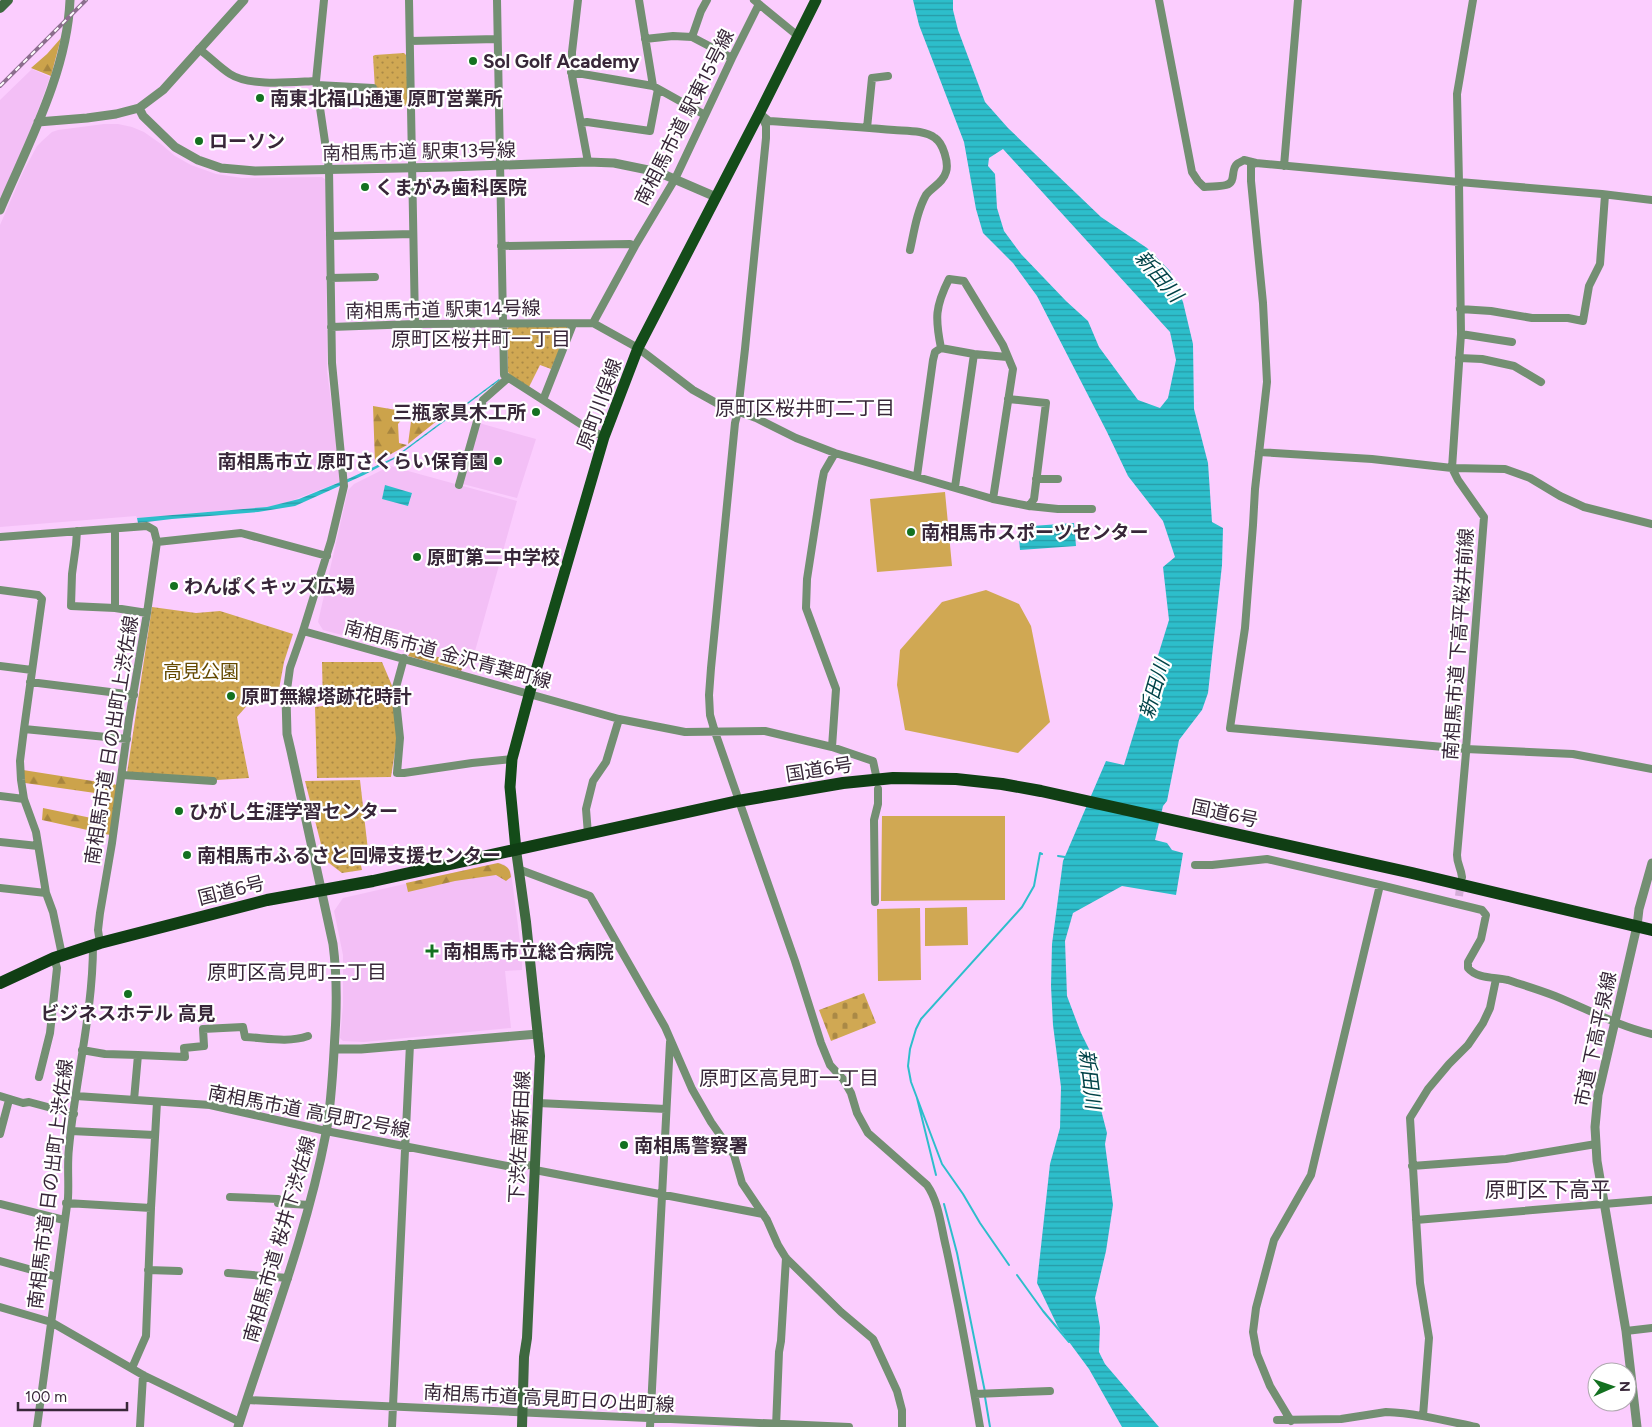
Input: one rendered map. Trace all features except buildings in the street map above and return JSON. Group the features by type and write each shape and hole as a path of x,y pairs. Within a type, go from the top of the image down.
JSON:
{"highway":[{"name":"国道6号","path":"0,983 58,957 96,944 267,900 516,850 738,801 843,783 905,778 956,779 1023,787 1412,873 1652,930"}],"main road":[{"name":"原町川俣線","path":"516,850 510,787 512,759 529,694 604,437 638,348 816,0"},
{"name":"下渋佐南新田線","path":"516,850 526,922 540,1056 522,1427"}],"street":[{"path":"0,210 53,83 69,24 70,0"},
{"path":"38,122 106,115 139,108 163,90 244,0"},
{"name":"南相馬市道 駅東14号線","path":"324,0 317,83 329,169 331,327 415,324 593,323"},
{"path":"409,0 415,324"},
{"path":"497,0 504,375 604,437"},
{"path":"578,0 571,72 588,162"},
{"path":"581,123 587,122 650,131 656,87 639,0"},
{"path":"692,37 707,0"},
{"path":"1159,0 1192,172 1204,187 1228,185 1234,176 1234,168 1244,160 1256,164 1652,200"},
{"path":"1284,166 1298,0"},
{"path":"1452,468 1460,358 1457,94 1473,0"},
{"path":"757,2 798,36"},
{"name":"南相馬市道 駅東15号線","path":"593,323 635,246 675,179 757,2"},
{"path":"646,39 673,36 692,37 732,58"},
{"path":"410,41 497,39"},
{"path":"199,49 231,75 243,80 254,82 317,83 373,88"},
{"path":"571,72 656,87 705,115"},
{"path":"867,128 872,78 888,76"},
{"name":"南相馬市道 駅東13号線","path":"139,108 143,116 184,154 212,166 242,171 588,162 614,163 638,167 675,179 716,197"},
{"path":"760,112 769,121 867,128 934,136 942,148 947,163 946,172 926,196 910,250"},
{"path":"760,112 766,126 766,138 738,412 735,423 709,696 710,715 830,1065 843,1079 851,1092 857,1113 868,1133 931,1190 938,1213 977,1394 980,1427"},
{"path":"1256,164 1251,165 1251,181 1261,269 1267,382 1255,489 1254,525 1245,620 1230,728 1466,749 1573,754 1652,769"},
{"path":"1460,309 1491,311 1532,318 1568,318 1583,321 1589,286 1600,264 1605,195"},
{"path":"330,236 414,234"},
{"path":"501,246 630,244 635,246"},
{"path":"330,278 375,277"},
{"path":"941,348 937,320 940,297 949,279 964,281 1002,345 1013,369 993,498"},
{"path":"593,323 638,348 693,390 720,405 756,418 796,438 835,453 993,498 1029,506 1058,509 1092,509"},
{"path":"543,400 573,324"},
{"path":"286,697 290,668 327,556 344,486 332,363 331,327"},
{"path":"1460,334 1512,342"},
{"path":"916,476 935,352 941,348 1007,357"},
{"path":"955,487 974,354"},
{"path":"1460,358 1482,359 1514,366 1541,382"},
{"path":"459,485 483,400 508,378"},
{"path":"1008,399 1046,403 1034,499 1029,506"},
{"path":"1259,452 1372,459 1452,468 1498,468 1511,470 1584,507 1652,524"},
{"path":"832,747 836,689 806,608 807,579 822,482 824,472 835,453"},
{"name":"南相馬市道 下高平桜井前線","path":"1452,468 1458,480 1484,517 1457,855 1457,864 1461,870 1462,877"},
{"path":"1036,479 1058,479"},
{"path":"0,538 147,526 154,530 157,542 241,533 327,556"},
{"path":"115,528 115,608"},
{"path":"77,531 72,574 71,606 115,608 147,613"},
{"name":"南相馬市道 日の出町上渋佐線","path":"37,1427 70,1180 69,1150 71,1131 100,913 157,542"},
{"path":"0,590 38,595 42,600 20,761 24,799 36,832 46,893 53,912 58,957 52,1024 46,1056 39,1077"},
{"name":"南相馬市道 金沢青葉町線","path":"303,631 619,718 685,732 765,731 832,747 873,762 876,775"},
{"path":"404,658 395,691 400,738 397,773 512,759"},
{"path":"0,666 32,670"},
{"path":"30,682 134,695"},
{"name":"南相馬市道 桜井下渋佐線","path":"239,1425 288,1278 309,1204 326,1132 331,1101 335,1049 336,968 291,751 286,697"},
{"path":"588,834 586,809 593,781 606,762 619,718"},
{"path":"24,729 127,739"},
{"path":"122,776 213,780"},
{"path":"875,902 874,820 878,804 878,793"},
{"path":"0,796 24,799"},
{"path":"0,842 38,846"},
{"path":"1194,865 1267,859 1380,885 1459,900 1482,910 1486,915 1481,939 1468,962 1468,968 1475,974 1506,980 1553,995 1615,1022 1652,1034"},
{"name":"市道 下高平泉線","path":"1637,1427 1626,1331 1597,1160 1595,1127 1598,1095 1637,926 1639,909 1652,863"},
{"path":"518,869 590,896 665,1027 692,1089 711,1122 734,1155 742,1182 763,1214 786,1258 841,1312 873,1339 897,1391 902,1410 902,1427"},
{"path":"1291,1421 1270,1386 1257,1354 1253,1332 1256,1308 1274,1240 1311,1175 1380,885"},
{"path":"0,888 46,893"},
{"path":"1423,1416 1429,1338 1420,1283 1412,1166 1411,1115 1438,1077 1468,1045 1483,1022 1490,1008 1496,979"},
{"path":"82,1050 105,1054 185,1056 184,1048 204,1046 203,1029 243,1027 245,1037 286,1040 299,1040 308,1036"},
{"path":"335,1049 361,1049 538,1034"},
{"path":"650,1423 670,1040"},
{"path":"392,1427 410,1044"},
{"path":"134,1100 138,1055"},
{"path":"0,1096 9,1100 23,1103 29,1102 74,1114"},
{"name":"南相馬市道 高見町2号線","path":"76,1096 210,1105 326,1132 507,1166 535,1168 763,1214"},
{"path":"0,1134 9,1100"},
{"path":"132,1368 146,1336 157,1102"},
{"path":"538,1103 666,1109"},
{"path":"71,1131 154,1135"},
{"path":"1412,1166 1506,1159 1596,1144"},
{"path":"230,1197 309,1204"},
{"path":"1416,1220 1652,1200"},
{"path":"66,1203 151,1208"},
{"path":"0,1204 64,1220"},
{"path":"776,1425 786,1258"},
{"path":"0,1261 57,1277"},
{"path":"148,1270 179,1271"},
{"path":"228,1272 288,1278"},
{"path":"0,1308 51,1322 143,1375 239,1425"},
{"path":"1626,1331 1652,1328"},
{"path":"140,1427 143,1375"},
{"path":"977,1394 1050,1391"},
{"name":"南相馬市道 高見町日の出町線","path":"247,1400 523,1413 650,1423 849,1427"},
{"path":"1277,1420 1341,1420 1386,1412 1423,1416 1476,1427"}],"shaded area":[{"path":"32,69 50,77 33,124 0,201 0,100"},
{"path":"118,124 144,132 175,156 191,165 216,174 242,178 322,177 326,180 327,371 340,482 288,502 268,507 0,527 0,225 23,172 37,146 42,141 52,132 58,130"},
{"name":"南相馬市立 原町さくらい保育園","path":"479,423 536,439 517,498 459,483"},
{"name":"原町第二中学校","path":"390,466 517,501 470,669 323,630 318,622 348,490 354,484"},
{"name":"南相馬市立総合病院","path":"497,863 504,864 511,872 522,957 522,970 505,971 511,1028 364,1042 343,1041 340,1038 343,1005 343,955 334,911 343,898"}],"green space":[{"path":"61,38 51,76 31,68 47,54"},
{"path":"404,53 406,55 408,104 405,106 376,106 373,56"},
{"path":"509,327 567,327 568,330 551,369 540,365 529,387 511,376 508,372 507,329"},
{"path":"373,406 408,412 398,424 399,443 407,445 375,463"},
{"path":"412,414 443,416 408,444"},
{"name":"南相馬市スポーツセンター","path":"945,492 952,566 877,572 870,499"},
{"path":"986,590 1019,604 1031,626 1050,722 1018,753 905,730 897,685 900,650 942,602"},
{"name":"高見公園","path":"152,607 196,613 220,611 293,634 284,662 279,689 257,694 237,717 249,778 217,780 127,773"},
{"path":"411,651 465,663 461,671 408,656"},
{"path":"322,662 382,662 393,688 397,739 391,777 317,778 315,707 323,706"},
{"path":"23,770 118,785 110,835 42,820 43,808 106,821 109,795 25,783"},
{"path":"360,780 369,859 360,861 362,870 342,873 325,860 305,781"},
{"path":"882,816 1005,816 1005,900 881,901"},
{"path":"498,863 506,866 510,871 511,877 506,881 496,875 455,881 408,892 406,883"},
{"path":"967,907 968,945 925,946 925,908"},
{"path":"920,908 921,980 878,981 877,909"},
{"path":"864,993 876,1023 831,1041 819,1010"}],"water":[{"name":"新田川","path":"913,0 953,0 953,10 958,30 985,102 1008,128 1101,217 1147,248 1170,271 1183,302 1193,344 1194,409 1208,463 1212,522 1223,528 1222,565 1208,693 1202,710 1179,740 1167,801 1163,806 1155,840 1167,843 1172,850 1183,853 1176,895 1122,886 1073,913 1065,941 1067,996 1081,1033 1096,1063 1100,1106 1107,1133 1105,1144 1113,1205 1106,1251 1095,1298 1100,1327 1099,1352 1105,1364 1159,1427 1122,1427 1089,1369 1058,1327 1037,1283 1050,1164 1060,1128 1061,1087 1053,1025 1051,986 1052,944 1063,861 1106,761 1124,765 1169,620 1163,567 1175,557 1163,521 1128,476 1037,296 1013,263 983,233 976,209 964,142 919,25","holes":["1003,149 1170,332 1176,360 1168,398 1160,408 1138,400 1099,347 1088,321 1021,254 1004,231 997,208 995,174 988,166 989,158"]},
{"path":"499,379 394,459 364,475 295,506 258,512 138,523 137,518 267,507 299,499 393,458"},
{"path":"385,485 412,493 408,506 382,499"},
{"path":"1074,523 1076,546 1020,550 1018,527"}],"waterway":[{"path":"1009,1265 942,1164 911,1082 908,1066 910,1049 921,1019 1022,907 1034,886 1040,853 1042,854"},
{"path":"1058,856 1065,857"},
{"path":"917,1098 936,1175"},
{"path":"944,1204 957,1253 985,1392"},
{"path":"1017,1275 1043,1311 1069,1342"},
{"path":"985,1397 990,1427"}],"tunnel":[{"path":"1459,896 1461,881"}],"railway":[{"path":"0,86 86,0"}],"place":[{"name":"Sol Golf Academy","path":"473,61"},
{"name":"南東北福山通運 原町営業所","path":"260,98"},
{"name":"ローソン","path":"199,141"},
{"name":"くまがみ歯科医院","path":"365,187"},
{"name":"三瓶家具木工所","path":"536,412"},
{"name":"南相馬市立 原町さくらい保育園","path":"498,461"},
{"name":"南相馬市スポーツセンター","path":"911,532"},
{"name":"原町第二中学校","path":"417,557"},
{"name":"わんぱくキッズ広場","path":"174,586"},
{"name":"原町無線塔跡花時計","path":"231,696"},
{"name":"ひがし生涯学習センター","path":"179,811"},
{"name":"南相馬市ふるさと回帰支援センター","path":"187,855"},
{"name":"南相馬市立総合病院","path":"432,951"},
{"name":"ビジネスホテル 高見","path":"128,994"},
{"name":"南相馬警察署","path":"624,1145"}],"district":[{"name":"原町区桜井町一丁目","path":"481,339"},
{"name":"原町区桜井町二丁目","path":"805,408"},
{"name":"原町区高見町二丁目","path":"297,972"},
{"name":"原町区高見町一丁目","path":"789,1078"},
{"name":"原町区下高平","path":"1548,1190"}]}
